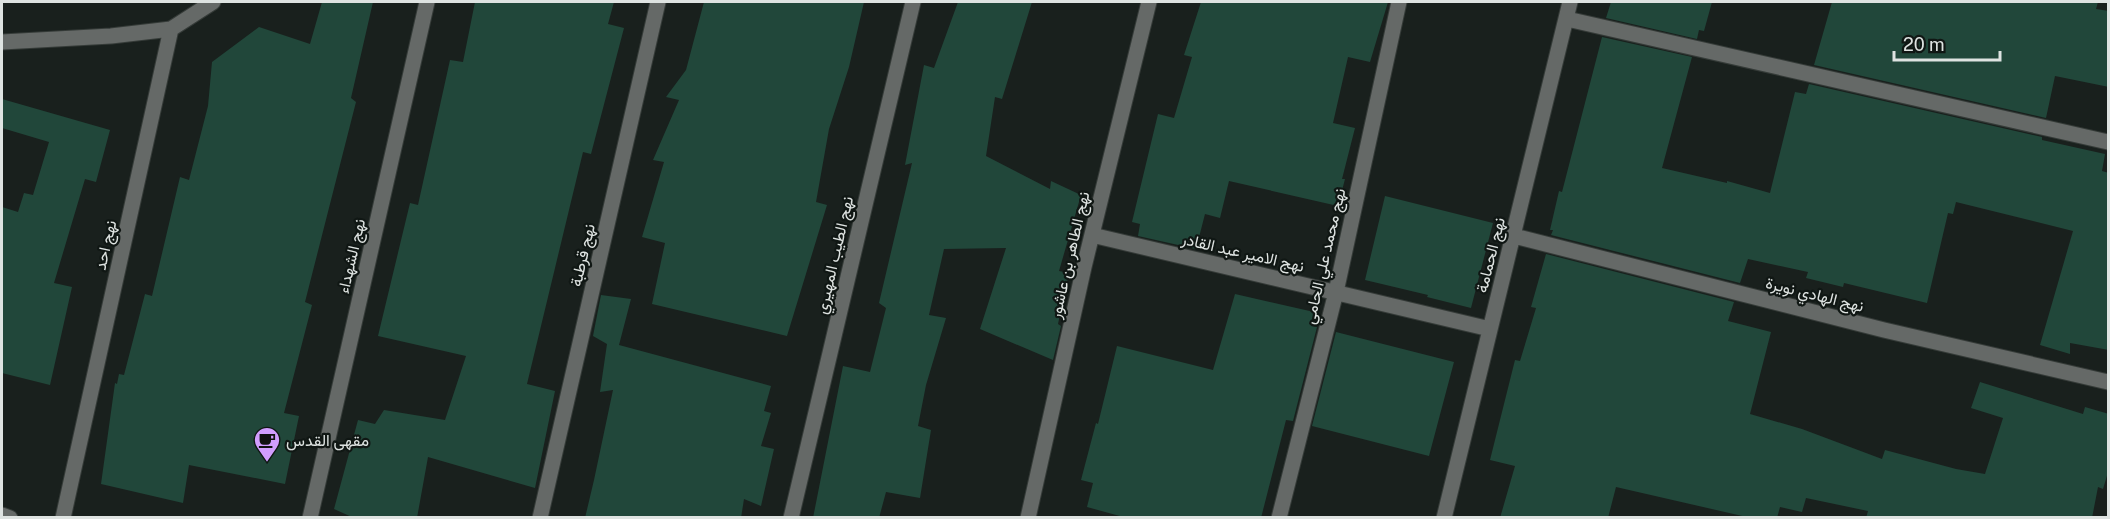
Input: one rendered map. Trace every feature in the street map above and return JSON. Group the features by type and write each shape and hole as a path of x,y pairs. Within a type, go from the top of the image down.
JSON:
{"street":[{"path":"2,42 111,36 171,29 213,2"},
{"name":"نهج الشهداء","path":"310,518 427,2"},
{"name":"نهج قرطبة","path":"540,518 658,2"},
{"name":"نهج الطيب المهيري","path":"791,518 913,2"},
{"name":"نهج الطاهر بن عاشور","path":"1028,518 1092,235 1149,2"},
{"name":"نهج محمد علي الحامي","path":"1279,518 1336,292 1398,2"},
{"name":"نهج الحمامة","path":"1444,518 1570,2"},
{"path":"1567,19 2109,142"},
{"name":"نهج احد","path":"63,518 171,29"},
{"name":"نهج الامير عبد القادر","path":"1092,235 1490,329"},
{"name":"نهج الهادي نويرة","path":"1514,236 1872,327 2109,382"},
{"path":"2,515 10,518"}],"building":[{"path":"322,2 373,2 351,98 356,102 305,302 312,305 284,413 299,416 285,484 189,465 183,503 101,484 115,383 117,384 119,374 124,375 145,294 152,296 180,177 189,180 208,106 212,62 259,27 310,44"},
{"path":"475,2 614,2 608,24 624,28 591,154 583,152 527,384 555,391 535,488 428,457 417,518 354,518 334,509 358,420 375,424 384,410 445,420 466,356 378,336 410,203 418,205 450,60 463,62"},
{"path":"704,2 864,2 849,67 829,129 816,202 827,205 787,336 652,304 665,243 642,237 664,162 653,160 679,100 666,97 686,70"},
{"path":"958,2 1032,2 1002,99 995,97 986,156 1050,189 1051,181 1081,195 1059,271 1069,273 1053,360 980,329 1006,248 944,249 929,315 946,318 926,385 918,426 931,430 920,498 886,492 879,518 813,518 843,366 870,372 886,308 879,303 912,163 905,165 924,65 934,68"},
{"path":"1201,2 1388,2 1370,62 1348,57 1333,123 1355,128 1342,179 1345,179 1338,206 1229,181 1220,218 1205,214 1196,249 1138,236 1140,224 1132,222 1158,114 1174,118 1192,57 1184,55"},
{"path":"1611,2 1712,2 1704,31 1699,30 1697,39 1606,18"},
{"path":"1832,2 2098,2 2096,9 2109,11 2109,87 2055,76 2046,118 1814,65"},
{"path":"1602,37 1692,57 1662,168 1727,183 1727,181 1770,193 1795,92 1806,94 1809,84 2042,137 2042,140 2105,154 2102,171 2109,173 2109,350 2070,343 2070,354 2040,345 2073,231 1956,202 1953,214 1948,213 1927,303 1844,283 1843,287 1806,278 1808,272 1748,259 1740,283 1551,235 1553,230 1550,230 1559,191 1562,192"},
{"path":"2,99 110,130 96,182 85,179 54,283 72,287 50,385 2,373 2,207 18,212 24,193 33,195 49,142 2,128"},
{"path":"1385,196 1493,223 1471,308 1365,280"},
{"path":"1546,254 1734,302 1728,321 1771,332 1750,414 1802,429 1882,459 1885,450 1956,469 1985,474 2003,418 1971,408 1980,382 2083,414 2085,407 2109,414 2109,469 2103,489 2098,487 2092,518 1866,518 1868,511 1806,498 1802,512 1780,507 1777,518 1751,518 1616,487 1608,518 1500,518 1515,466 1490,460 1515,360 1520,361 1536,308 1531,307"},
{"path":"1235,294 1314,312 1311,326 1317,327 1293,421 1286,420 1261,518 1127,518 1087,507 1093,483 1081,480 1096,423 1098,424 1117,346 1213,370"},
{"path":"601,295 631,299 619,345 771,386 764,411 771,413 761,446 774,449 761,506 744,499 741,518 585,518 613,390 600,392 607,344 593,336"},
{"path":"1336,332 1454,362 1429,456 1312,426"}],"place":[{"name":"مقهى القدس","path":"267,463"}]}
